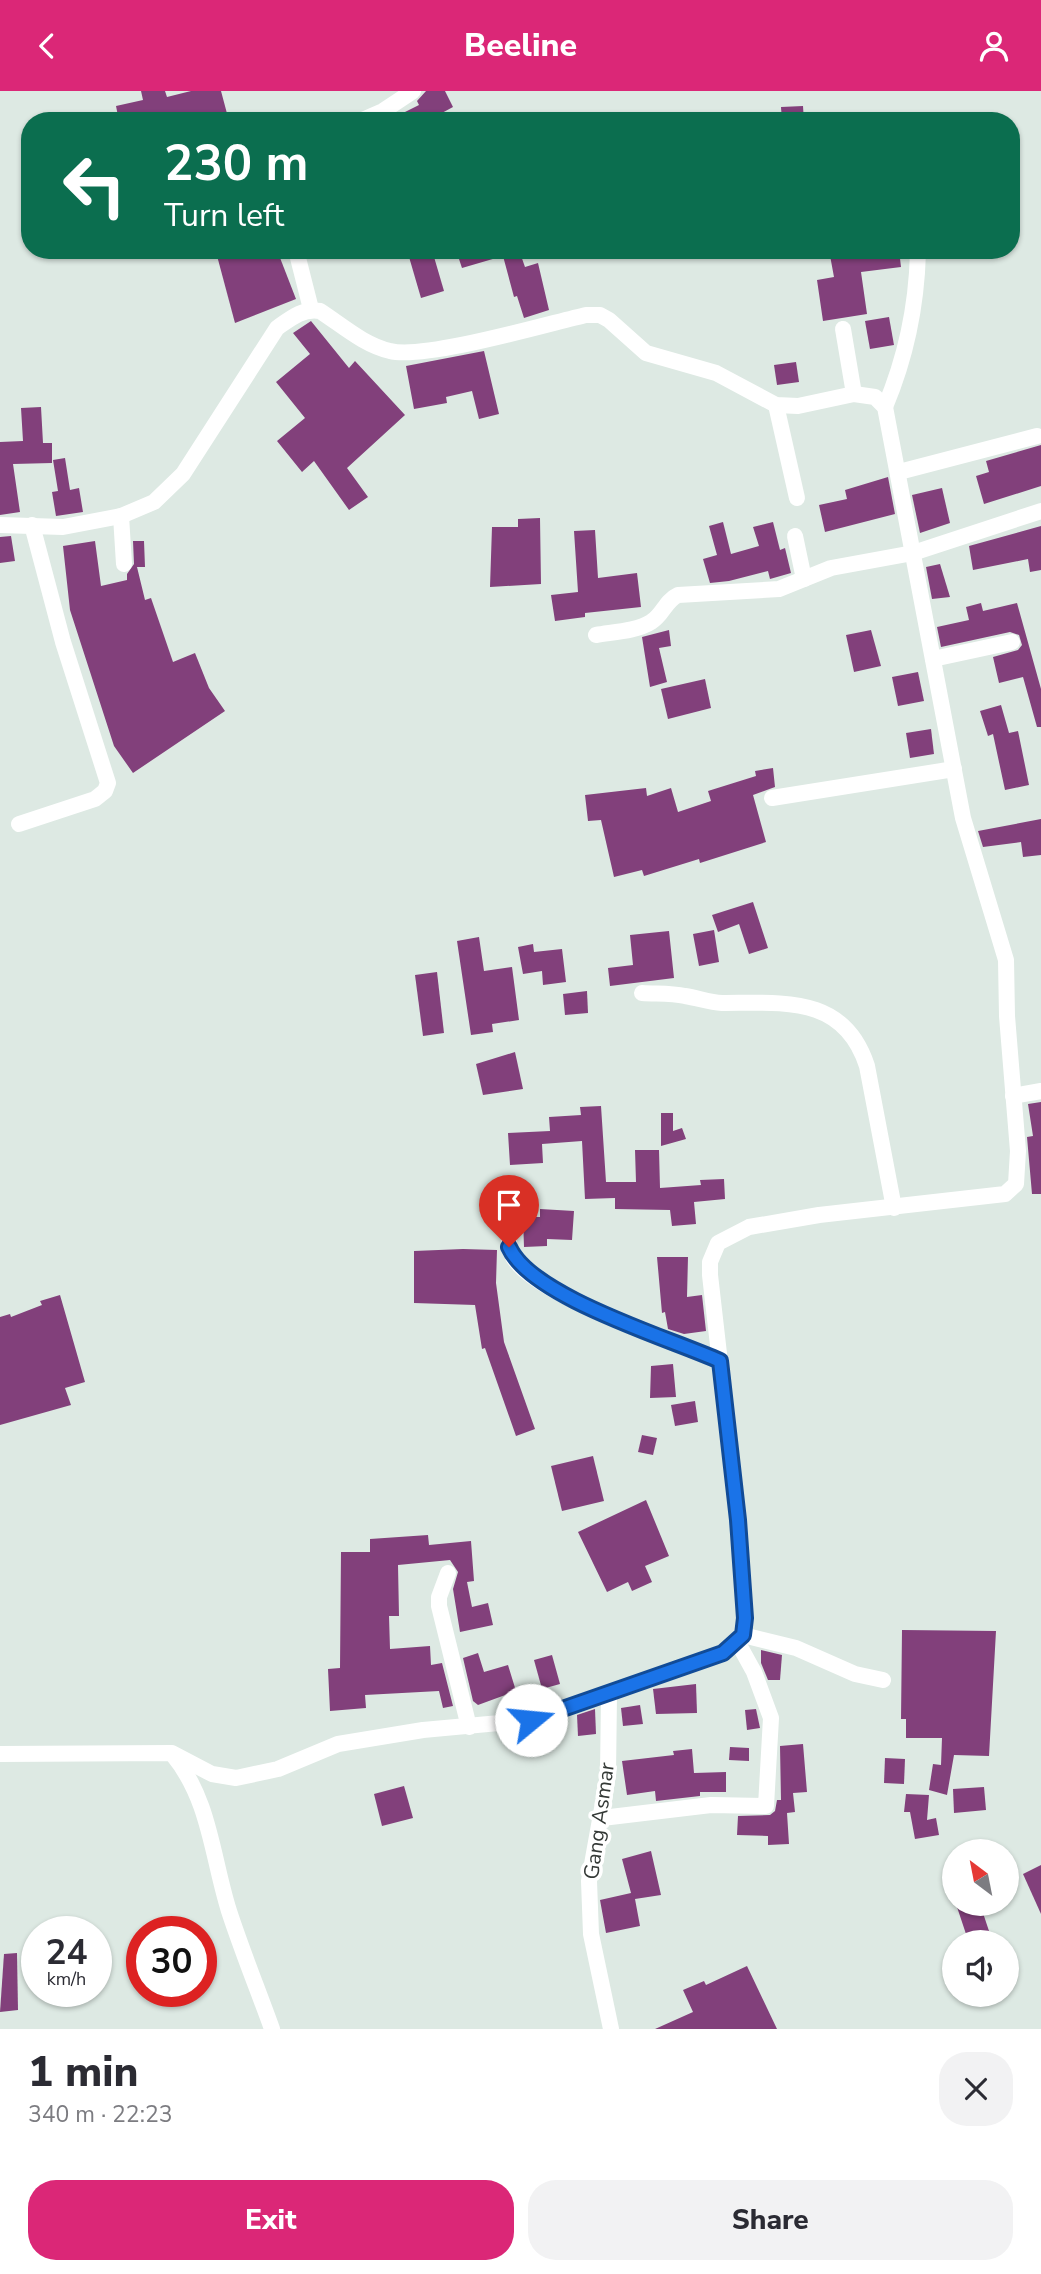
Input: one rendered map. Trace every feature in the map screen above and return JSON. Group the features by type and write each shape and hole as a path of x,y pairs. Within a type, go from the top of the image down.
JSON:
{"street":[{"path":"381,112 413,91"},
{"path":"298,259 311,309"},
{"path":"603,1818 711,1805 766,1806 771,1718 740,1639 745,1618 738,1520 710,1275 710,1262 718,1243 749,1227 818,1215 998,1196 1013,1188 1018,1151 1006,960 971,849 885,407 905,353 917,289 918,259"},
{"path":"0,525 63,527 121,516 154,502 183,474 265,342 277,328 299,313 311,309 320,311 367,344 398,353 443,347 586,315 600,315 646,353 716,373 776,405 798,405 854,394 875,397 885,407"},
{"path":"843,329 854,394"},
{"path":"776,405 797,498"},
{"path":"899,472 1037,436"},
{"path":"596,635 648,624 678,595 779,589 831,568 913,553 1041,511"},
{"path":"121,516 124,564"},
{"path":"19,824 95,799 105,791 108,783 63,642 32,525"},
{"path":"795,536 804,579"},
{"path":"933,659 1012,642"},
{"path":"772,798 954,769"},
{"path":"642,993 683,995 720,1003 808,1006 843,1024 862,1049 867,1066 894,1208"},
{"path":"1013,1096 1041,1091"},
{"path":"510,1209 509,1247 527,1272 565,1296 720,1361"},
{"path":"448,1573 439,1597 439,1606 469,1727"},
{"path":"0,1754 172,1753 212,1774 236,1778 278,1769 338,1744 423,1730 531,1720 694,1666 740,1639 796,1648 855,1674 883,1680"},
{"name":"Gang Asmar","path":"608,1694 610,1745 603,1818 589,1881 591,1934 611,2029"},
{"path":"172,1753 190,1775 203,1805 229,1909 272,2029"}],"building":[{"path":"141,91 165,91 167,97 191,91 221,91 227,112 117,112 116,106 143,100"},
{"path":"426,91 445,91 453,107 444,112 405,112 419,105 417,101"},
{"path":"803,106 803,112 781,112 781,107"},
{"path":"218,259 280,259 296,299 235,323"},
{"path":"410,259 435,259 444,291 421,298"},
{"path":"459,259 493,259 462,268"},
{"path":"504,259 522,259 525,267 538,263 549,310 524,318 517,296 514,297"},
{"path":"831,259 900,259 901,267 861,272 867,314 823,321 817,280 834,277"},
{"path":"889,317 894,345 870,349 865,321"},
{"path":"311,321 349,368 355,361 405,415 347,468 368,497 349,510 314,461 302,472 277,441 305,418 276,382 310,354 293,333"},
{"path":"484,351 499,414 479,419 472,391 446,397 447,403 414,409 406,366"},
{"path":"796,362 799,382 777,385 774,365"},
{"path":"41,407 43,443 52,443 52,463 13,464 20,512 0,515 0,442 23,441 21,408"},
{"path":"1041,445 1041,486 984,504 976,476 989,472 986,461"},
{"path":"65,458 70,490 79,488 83,512 56,516 52,492 58,491 53,460"},
{"path":"888,477 895,514 825,532 819,505 847,499 845,490"},
{"path":"942,488 950,523 920,533 912,495"},
{"path":"540,518 541,584 490,587 492,527 518,527 518,519"},
{"path":"723,522 731,554 759,546 753,527 773,522 780,550 785,548 791,573 770,579 768,571 710,583 703,559 717,555 709,526"},
{"path":"1041,526 1041,570 1030,572 1028,559 973,570 969,546"},
{"path":"595,530 598,578 637,573 641,607 585,613 585,617 555,621 551,595 578,592 574,531"},
{"path":"11,536 15,561 0,563 0,537"},
{"path":"95,541 101,586 127,580 127,574 134,564 133,541 144,541 145,567 137,567 145,600 151,598 173,662 195,653 209,688 225,711 133,773 114,746 70,610 63,546"},
{"path":"940,564 950,597 932,599 926,567"},
{"path":"981,603 983,611 1017,603 1041,689 1041,727 1037,727 1023,677 999,683 993,657 1018,650 1022,645 1019,635 1010,632 941,647 937,627 969,620 966,607"},
{"path":"669,630 671,646 659,648 667,682 650,687 642,637"},
{"path":"871,630 881,666 854,672 846,635"},
{"path":"918,672 924,701 898,706 892,677"},
{"path":"705,679 711,708 668,719 661,689"},
{"path":"1001,705 1009,733 1018,731 1029,785 1005,790 993,734 988,736 980,711"},
{"path":"931,729 934,754 910,758 906,733"},
{"path":"773,768 775,787 753,795 766,842 700,863 699,859 644,876 642,870 614,877 601,820 588,821 585,795 646,788 647,796 671,788 678,812 711,801 708,791 756,776 755,771"},
{"path":"1041,819 1041,855 1023,857 1021,842 983,847 978,831"},
{"path":"753,902 768,948 749,954 739,924 718,932 712,915"},
{"path":"714,930 719,962 699,966 693,934"},
{"path":"669,931 674,978 610,986 608,968 633,965 630,935"},
{"path":"479,937 484,971 512,967 519,1020 492,1024 493,1032 471,1035 457,941"},
{"path":"533,944 534,952 562,949 566,982 543,985 542,971 523,974 518,947"},
{"path":"437,972 444,1033 423,1036 415,975"},
{"path":"587,991 588,1013 565,1015 563,994"},
{"path":"515,1052 523,1089 483,1095 476,1064"},
{"path":"1041,1102 1041,1194 1032,1194 1027,1137 1033,1136 1028,1104"},
{"path":"601,1106 606,1182 636,1182 635,1150 659,1150 660,1188 701,1185 700,1180 724,1179 725,1199 694,1202 696,1224 672,1226 670,1210 615,1209 615,1198 585,1199 582,1141 542,1144 543,1163 510,1165 508,1133 550,1131 549,1117 581,1115 580,1107"},
{"path":"661,1113 673,1113 673,1131 682,1128 686,1139 661,1146"},
{"path":"540,1209 574,1211 572,1240 547,1239 547,1246 524,1247 523,1217 540,1217"},
{"path":"497,1250 496,1283 504,1342 535,1429 516,1436 485,1348 482,1349 475,1305 414,1303 414,1251"},
{"path":"657,1257 688,1257 687,1297 702,1295 706,1331 684,1334 668,1329 665,1312 662,1313"},
{"path":"60,1295 85,1382 65,1388 71,1405 0,1425 0,1317 10,1314 11,1317 42,1305 40,1301"},
{"path":"673,1364 676,1397 650,1398 651,1366"},
{"path":"695,1401 698,1422 675,1426 671,1405"},
{"path":"642,1435 657,1438 653,1455 638,1452"},
{"path":"593,1456 604,1501 562,1511 551,1466"},
{"path":"646,1500 669,1556 645,1566 652,1582 632,1591 628,1582 607,1592 578,1532"},
{"path":"428,1535 429,1545 471,1541 474,1581 467,1582 472,1607 488,1603 493,1625 460,1632 453,1589 458,1572 450,1560 398,1565 399,1616 389,1616 390,1649 430,1646 431,1665 442,1663 453,1706 443,1708 439,1691 365,1695 366,1708 330,1711 328,1669 340,1668 341,1552 370,1552 370,1539"},
{"path":"902,1630 996,1631 989,1756 954,1755 947,1795 929,1790 933,1764 941,1765 942,1738 906,1738 906,1719 901,1719"},
{"path":"761,1650 782,1655 780,1680 768,1680 761,1663"},
{"path":"478,1653 484,1672 508,1665 516,1691 478,1705 473,1701 463,1658"},
{"path":"552,1655 560,1684 542,1689 534,1660"},
{"path":"696,1684 697,1713 656,1714 653,1689"},
{"path":"640,1705 643,1724 623,1726 621,1708"},
{"path":"595,1709 596,1734 578,1736 577,1715"},
{"path":"756,1709 760,1728 747,1730 745,1710"},
{"path":"803,1744 807,1792 793,1793 795,1812 787,1813 789,1844 768,1845 768,1836 737,1835 738,1816 770,1815 775,1811 777,1800 781,1800 780,1746"},
{"path":"730,1747 749,1748 749,1761 729,1760"},
{"path":"692,1749 694,1773 726,1772 726,1792 700,1792 700,1796 656,1801 655,1791 627,1795 622,1761 674,1755 673,1751"},
{"path":"885,1758 905,1759 904,1784 884,1783"},
{"path":"404,1786 413,1818 382,1826 374,1794"},
{"path":"984,1787 986,1810 954,1813 953,1789"},
{"path":"906,1794 929,1795 927,1820 936,1818 939,1835 915,1839 910,1812 904,1812"},
{"path":"651,1851 661,1895 635,1899 640,1926 606,1933 600,1900 631,1893 622,1859"},
{"path":"1041,1865 1041,1914 1023,1874"},
{"path":"960,1916 984,1916 989,1930 965,1930"},
{"path":"17,1953 18,2010 0,2012 4,1954"},
{"path":"747,1966 777,2029 655,2029 693,2012 683,1990 704,1981 706,1985"}],"route":[{"path":"509,1247 527,1272 565,1296 720,1361 738,1520 745,1618 743,1635 738,1643 723,1653 694,1666 531,1720"}]}
